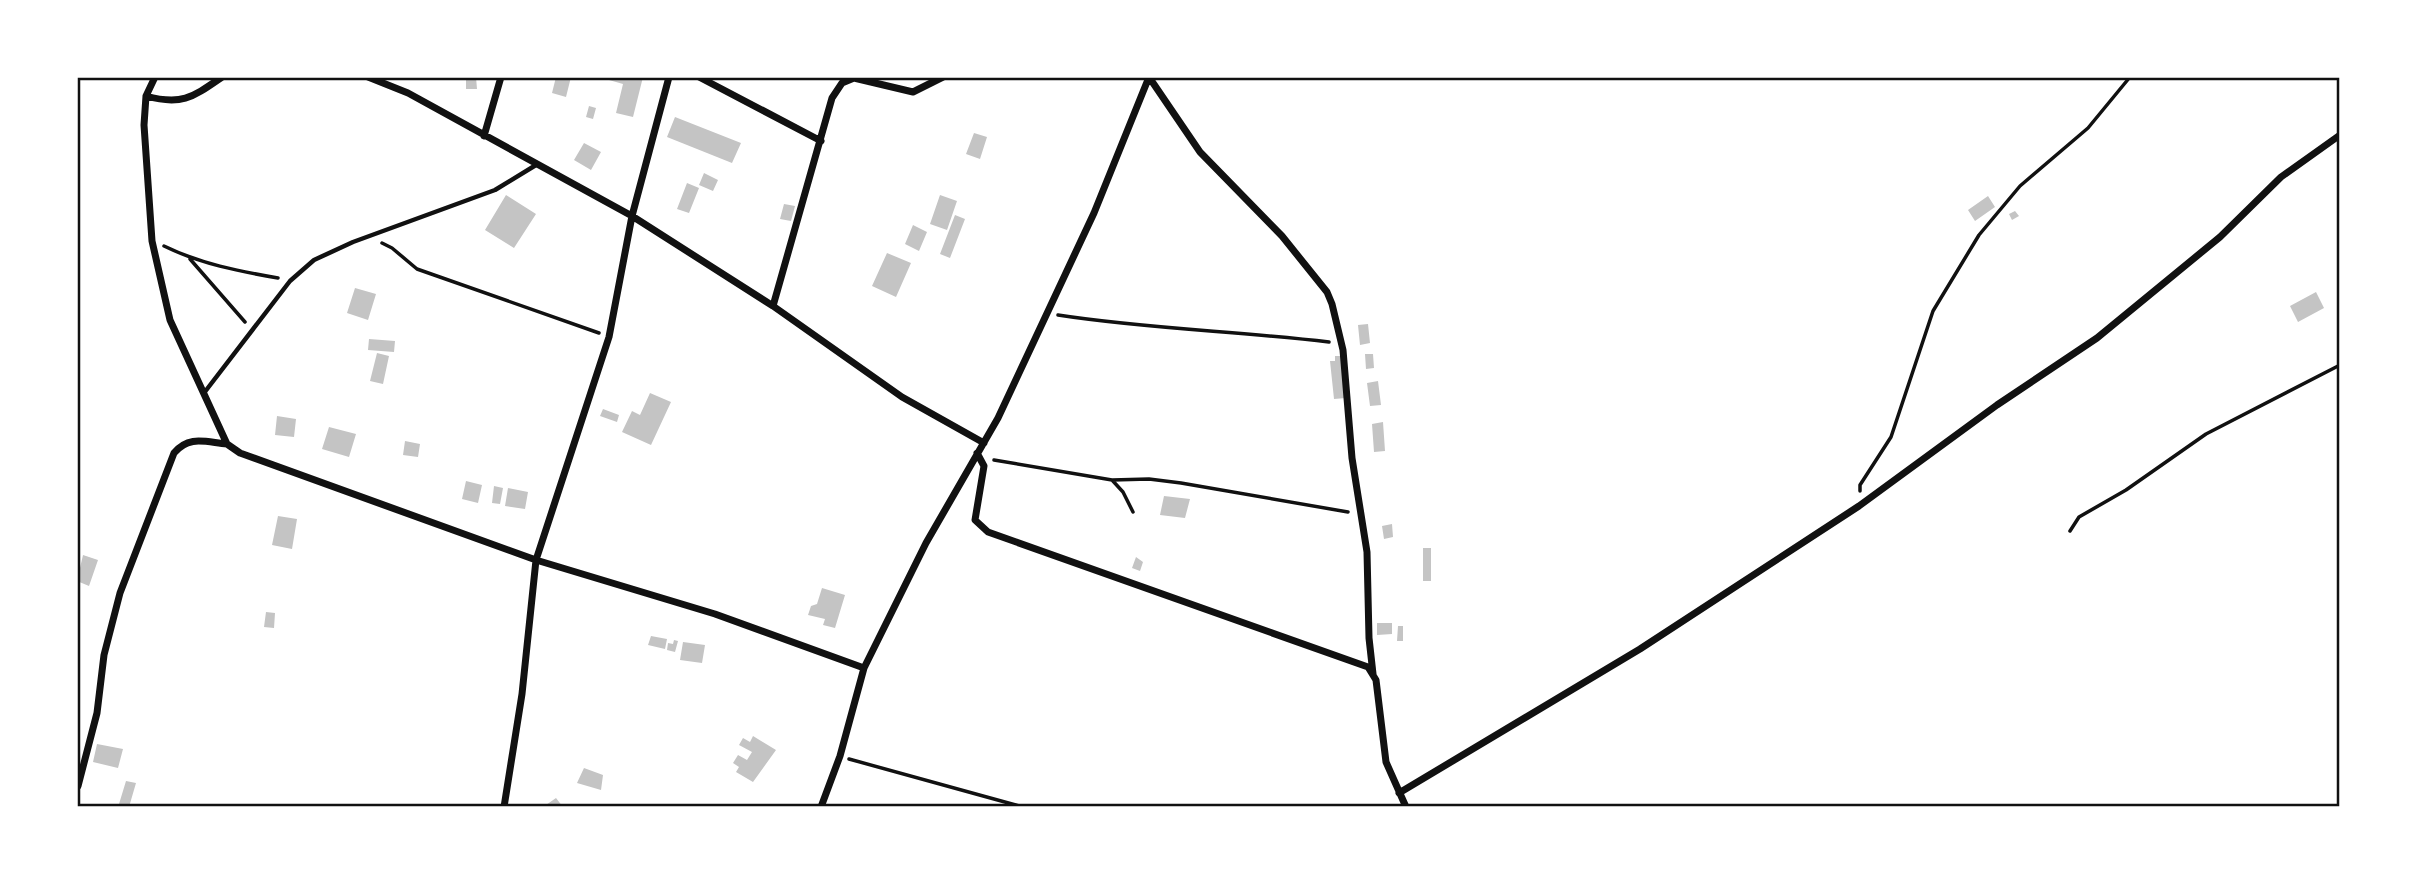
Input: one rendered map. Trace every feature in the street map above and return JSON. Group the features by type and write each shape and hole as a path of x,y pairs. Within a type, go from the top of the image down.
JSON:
{"street":[{"path":"155,77 146,96 145,157 152,240 170,320 227,444"},
{"path":"146,96 175,102 198,93 222,77"},
{"path":"368,77 408,93 632,216 773,306 902,397 984,443"},
{"path":"484,136 501,77"},
{"path":"504,807 522,694 536,560 609,337 632,216 669,77"},
{"path":"699,77 821,141"},
{"path":"773,306 832,98 849,79 869,80 911,92 943,77"},
{"path":"821,807 840,756 864,668 926,543 979,456 1094,213 1149,77"},
{"path":"1149,77 1200,152 1282,236 1327,292 1342,344 1348,387 1352,458 1367,552 1369,638 1386,762 1406,807"},
{"path":"1399,793 1640,649 1859,506 1997,405 2096,338 2220,237 2281,177 2340,135"},
{"path":"78,786 97,713 104,655 120,593 174,453 182,444 192,440 227,444 240,453 536,560 715,614 864,668"},
{"path":"979,456 983,475 975,520 988,532 1368,667 1373,674"}],"lane":[{"path":"204,393 290,281 314,260 367,236 495,190 536,165"}],"path":[{"path":"1859,506 1860,485 1891,437 1933,311 1966,256 2002,204 2050,157 2088,128 2130,77"},
{"path":"367,236 392,248 417,269 609,337"},
{"path":"152,240 190,258 290,281"},
{"path":"190,258 253,331"},
{"path":"1046,313 1138,327 1247,332 1342,344"},
{"path":"2070,531 2079,517 2126,490 2206,435 2340,366"},
{"path":"979,456 1112,480 1149,479 1181,483 1361,514"},
{"path":"1112,480 1123,492 1133,512"},
{"path":"840,756 921,781 1023,807"}],"building":[{"path":"466,77 476,77 477,89 466,89"},
{"path":"556,77 571,77 566,97 552,93"},
{"path":"610,77 643,77 633,117 616,113 623,84 609,80"},
{"path":"589,106 596,108 593,119 586,117"},
{"path":"675,117 741,143 732,163 667,137"},
{"path":"974,133 987,137 980,159 966,154"},
{"path":"584,143 601,152 591,170 574,160"},
{"path":"704,173 718,180 713,191 699,185"},
{"path":"687,183 699,188 689,213 677,209"},
{"path":"506,195 536,214 514,248 485,230"},
{"path":"940,195 957,201 947,230 930,224"},
{"path":"1988,196 1995,207 1975,221 1968,210"},
{"path":"784,204 795,206 791,221 780,219"},
{"path":"2015,211 2019,216 2012,220 2009,214"},
{"path":"955,215 965,219 950,258 940,254"},
{"path":"913,225 927,232 919,251 905,244"},
{"path":"887,253 911,263 896,297 872,286"},
{"path":"355,288 376,294 368,320 347,313"},
{"path":"2316,292 2324,308 2298,322 2290,306"},
{"path":"1368,324 1370,343 1360,345 1358,325"},
{"path":"369,339 395,341 394,352 368,350"},
{"path":"377,353 389,356 383,384 370,381"},
{"path":"1365,354 1373,354 1374,368 1366,369"},
{"path":"1335,356 1342,356 1346,398 1334,399 1330,361 1335,361"},
{"path":"1378,381 1381,405 1370,406 1367,383"},
{"path":"650,393 671,402 651,445 622,432 632,411 640,415"},
{"path":"603,409 619,415 617,422 600,416"},
{"path":"277,416 296,419 294,437 275,435"},
{"path":"1383,422 1385,451 1374,452 1372,424"},
{"path":"329,427 356,434 349,457 322,449"},
{"path":"405,441 420,444 418,457 403,455"},
{"path":"466,481 482,485 478,503 462,499"},
{"path":"494,486 503,488 500,504 492,503"},
{"path":"508,488 528,492 525,509 505,506"},
{"path":"1164,496 1190,499 1185,518 1160,515"},
{"path":"278,516 297,519 292,549 272,545"},
{"path":"1392,524 1393,537 1384,539 1382,526"},
{"path":"1423,548 1431,548 1431,581 1423,581"},
{"path":"83,555 98,560 89,586 77,581"},
{"path":"1136,557 1143,562 1140,571 1132,568"},
{"path":"822,588 845,595 835,628 823,625 825,619 808,615 811,606 817,604"},
{"path":"266,612 275,613 274,628 264,627"},
{"path":"1377,623 1392,623 1392,634 1377,635"},
{"path":"1398,626 1403,626 1403,641 1397,641"},
{"path":"651,636 667,639 665,649 648,645"},
{"path":"674,640 678,641 675,652 667,650 668,643 673,644"},
{"path":"683,642 705,645 702,663 680,660"},
{"path":"753,736 776,750 753,782 736,772 739,767 733,763 738,755 747,760 752,752 739,745 743,738 750,742"},
{"path":"97,744 123,749 118,768 93,762"},
{"path":"584,768 603,775 601,790 577,783"},
{"path":"126,781 136,783 129,807 119,804"},
{"path":"556,798 563,807 543,807"}]}
